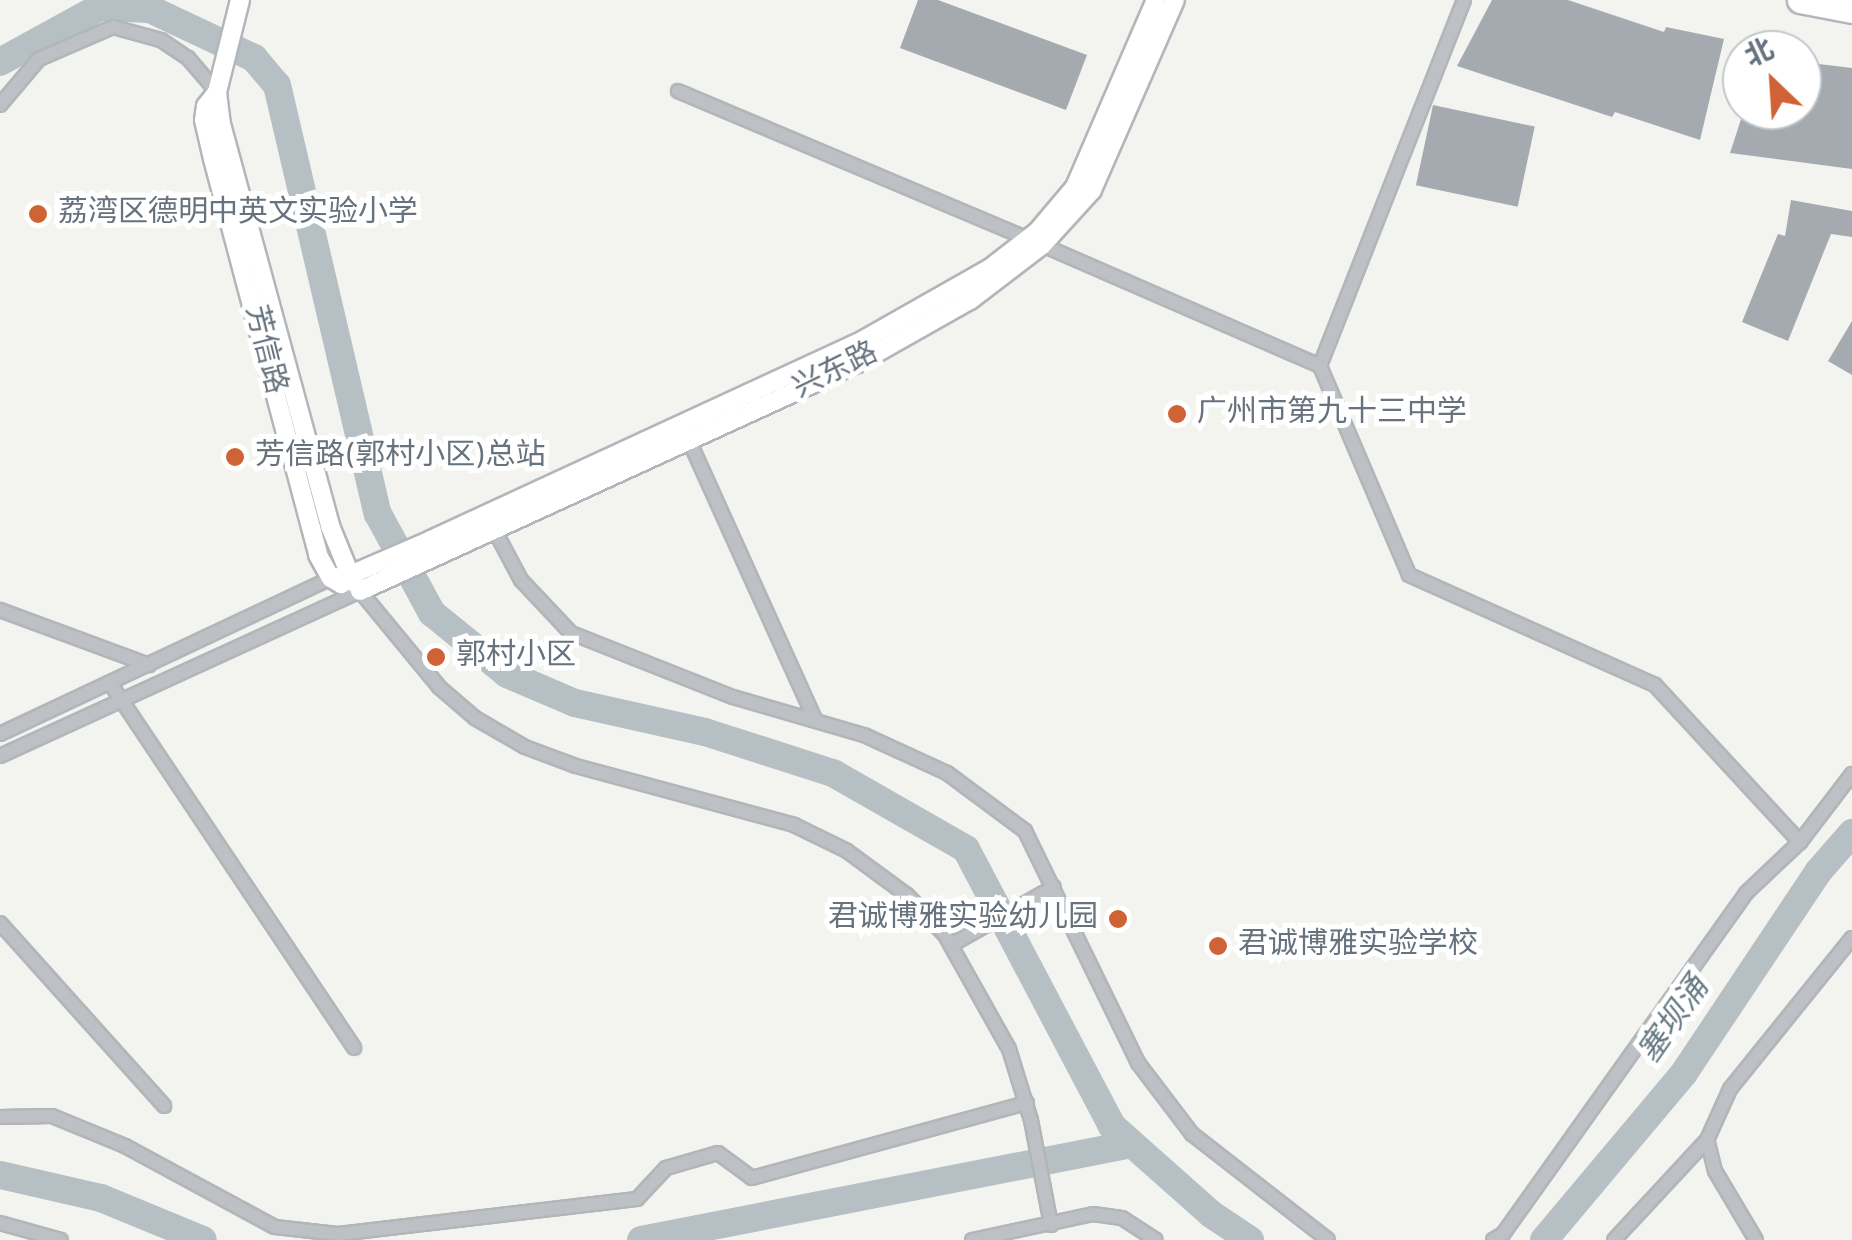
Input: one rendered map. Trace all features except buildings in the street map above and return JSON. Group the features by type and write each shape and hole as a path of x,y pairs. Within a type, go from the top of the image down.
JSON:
{"highway":[{"path":"1800,0 1852,10"}],"street":[{"name":"芳信路","path":"240,0 217,92 229,155 346,581"},
{"name":"兴东路","path":"1035,242 1074,187 1156,0"},
{"name":"兴东路","path":"435,548 494,530 686,433 902,322 1035,242 1092,190 1175,0"},
{"path":"1320,366 1464,0"},
{"path":"0,105 39,60 112,28 162,40 188,58 217,92"},
{"path":"678,92 1320,366 1409,575 1655,684 1800,842"},
{"name":"兴东路","path":"346,581 377,573 435,548 686,433"},
{"path":"686,433 814,720"},
{"path":"494,530 521,580 570,633 733,697 864,734 947,773 1026,831 1138,1063 1192,1134 1328,1240"},
{"path":"0,734 346,581"},
{"path":"0,756 119,702 346,581"},
{"path":"346,581 438,687 474,718 552,758 768,816 816,835 881,873 930,916 1000,1029 1026,1103 1051,1224"},
{"path":"0,610 150,665"},
{"path":"110,683 119,702 354,1048"},
{"path":"1494,1240 1503,1234 1746,893 1800,842 1852,774"},
{"path":"950,945 1054,887"},
{"path":"0,922 164,1106"},
{"path":"1614,1240 1707,1140 1730,1089 1852,938"},
{"path":"0,1118 52,1116 126,1146 276,1227 338,1234 637,1199 666,1168 718,1153 752,1178 1026,1103"},
{"path":"1707,1140 1715,1171 1756,1240"},
{"path":"972,1240 1078,1215 1107,1215 1132,1223 1156,1240"},
{"path":"0,1223 61,1240"}],"waterway":[{"path":"0,62 100,7 150,9 254,58 277,85 378,514 432,613 507,674 575,703 705,732 833,773 966,849 1112,1126 1211,1214 1250,1240"},
{"name":"塞坝涌","path":"1544,1240 1684,1073 1818,872 1852,833"},
{"path":"641,1240 1132,1144"},
{"path":"0,1175 101,1198 203,1240"}],"place":[{"name":"荔湾区德明中英文实验小学","path":"38,214"},
{"name":"广州市第九十三中学","path":"1177,414"},
{"name":"芳信路(郭村小区)总站","path":"235,457"},
{"name":"郭村小区","path":"436,657"},
{"name":"君诚博雅实验幼儿园","path":"1118,919"},
{"name":"君诚博雅实验学校","path":"1218,946"}]}
